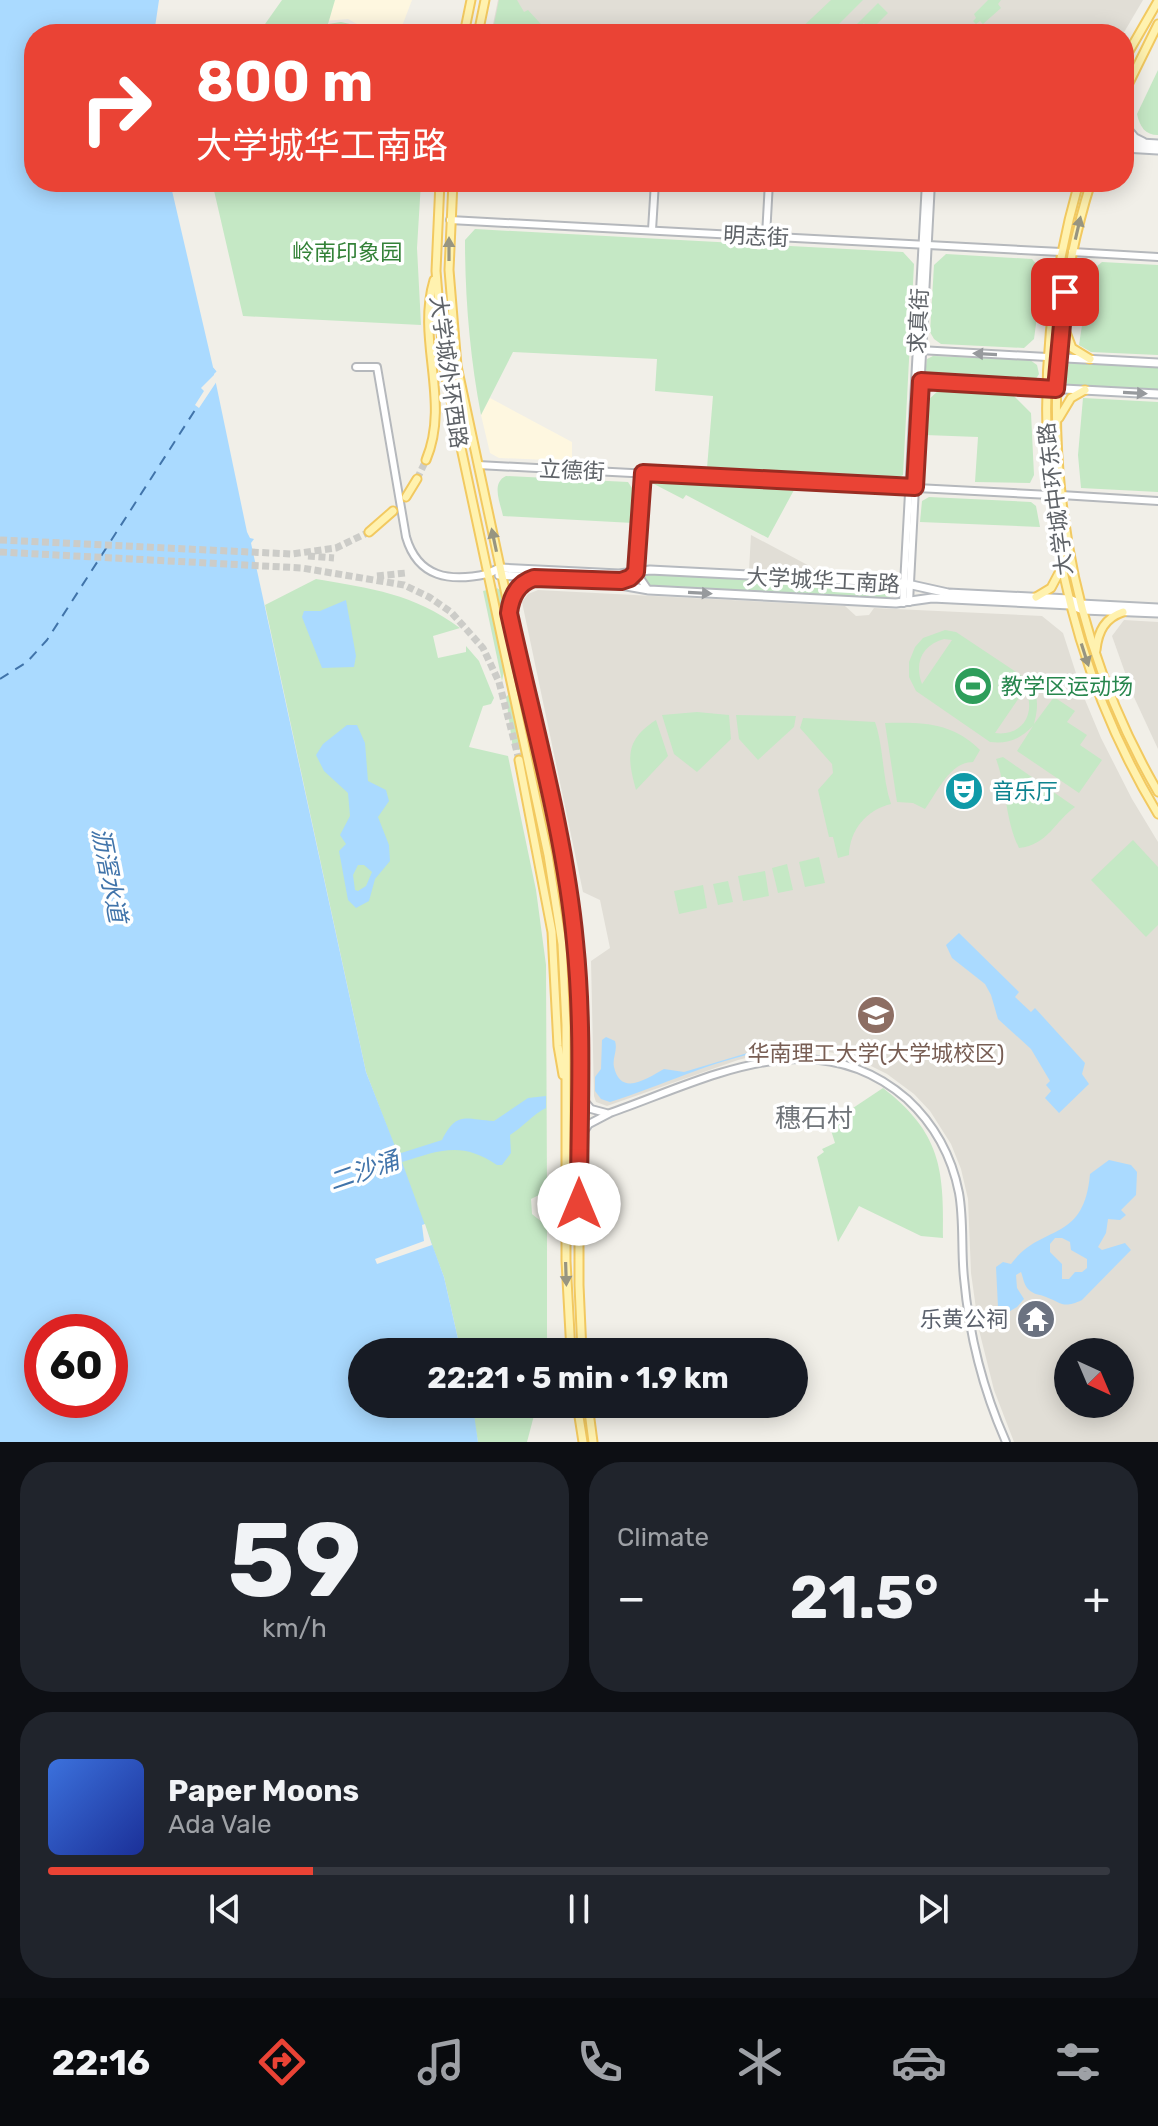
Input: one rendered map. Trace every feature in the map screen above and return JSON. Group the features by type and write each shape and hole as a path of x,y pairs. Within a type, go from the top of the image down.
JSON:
{"main road":[{"path":"466,24 471,0"},
{"path":"480,24 485,0"},
{"path":"1134,43 1158,1"},
{"path":"1134,73 1158,24"},
{"path":"1134,137 1158,147"},
{"path":"1134,144 1145,143"},
{"path":"1134,146 1158,147"},
{"name":"大学城外环西路","path":"440,192 436,275 444,368 554,889 565,989 566,1084"},
{"name":"大学城外环西路","path":"452,192 449,280 453,339 568,886 579,989 581,1338"},
{"name":"大学城中环东路","path":"1076,192 1061,252 1047,357 1045,388 1050,495 1070,602 1099,695 1158,814"},
{"name":"大学城中环东路","path":"1088,192 1072,252 1061,319 1056,389 1061,495 1082,607 1096,652 1123,723 1158,792"},
{"path":"426,460 436,414 427,313 436,275"},
{"path":"1061,319 1072,349 1090,359"},
{"path":"1047,357 1158,363"},
{"path":"1045,388 1158,394"},
{"path":"1057,424 1071,398 1085,390"},
{"path":"406,497 417,479"},
{"path":"369,532 393,511"},
{"path":"1036,597 1055,584 1061,565"},
{"name":"大学城华工南路","path":"501,572 598,581 649,590 906,603 932,598 1070,602"},
{"name":"大学城华工南路","path":"487,574 636,572 907,584 948,593 1036,597 1123,612 1158,610"},
{"path":"509,613 518,588 529,580 540,578"},
{"name":"大学城华工南路","path":"1082,607 1158,610"},
{"path":"1096,652 1103,626 1114,615 1123,612"},
{"path":"519,760 552,932 558,1051 566,1084 565,1239 570,1338"},
{"path":"554,889 568,886"},
{"path":"565,989 572,982 579,989"},
{"path":"579,1418 583,1442"},
{"path":"590,1418 593,1442"}],"street":[{"path":"652,230 654,192"},
{"path":"766,236 768,192"},
{"name":"求真街","path":"906,603 928,192"},
{"name":"明志街","path":"450,220 1061,252"},
{"path":"1072,252 1158,257"},
{"path":"920,350 1047,357"},
{"name":"大学城华工南路","path":"356,367 377,367 406,537 413,553 427,568 446,577 487,574"},
{"path":"918,381 1045,388"},
{"name":"立德街","path":"478,465 1050,495"},
{"path":"643,473 636,572 649,590"},
{"path":"1061,495 1158,501"},
{"path":"598,581 623,581 636,572"},
{"path":"579,1141 589,1124 610,1113 746,1066 783,1058 811,1058 839,1063 874,1076 901,1094 932,1128 954,1172 961,1207 963,1268 970,1325 984,1383 1006,1442"},
{"path":"579,1093 591,1109 610,1113"}],"shaded area":[{"path":"332,0 412,0 403,24 357,24 348,19 324,21"},
{"path":"498,0 1143,0 1129,24 493,24"},
{"path":"490,398 572,442 572,461 499,458 490,453 481,415"},
{"path":"751,535 817,570 816,573 749,570"},
{"name":"华南理工大学(大学城校区)","path":"538,590 845,606 856,616 869,615 874,608 1042,616 1063,633 1101,738 1158,842 1158,1442 1014,1442 994,1390 979,1330 971,1273 968,1199 961,1169 951,1144 930,1111 914,1094 887,1074 835,1053 805,1049 778,1050 738,1060 607,1106 596,1102 591,961 610,948 600,900 583,892 522,602 528,594"},
{"path":"1124,620 1158,622 1158,749 1133,695 1112,636"}],"green space":[{"path":"282,0 335,0 328,24 265,24"},
{"path":"499,0 517,0 524,12 528,10 541,24 494,24"},
{"path":"831,0 863,0 839,24 806,24"},
{"path":"988,0 1001,0 998,4 1001,8 983,24 980,21 976,24 974,14"},
{"path":"878,3 888,13 877,24 857,24"},
{"path":"1158,70 1158,135 1144,129 1137,114"},
{"name":"岭南印象园","path":"214,192 420,192 417,248 421,325 243,316"},
{"path":"475,229 903,252 914,264 903,475 897,478 707,468 713,396 655,391 657,359 513,352 481,415 471,350 465,262 465,240"},
{"path":"946,254 1032,259 1043,272 1034,339 1024,348 941,344 934,339 930,332 934,265"},
{"path":"1102,262 1158,265 1158,355 1091,352 1079,345 1090,272"},
{"path":"933,356 1030,360 1037,365 1039,374 1034,382 1028,384 931,379 925,373 927,359"},
{"path":"1071,362 1158,367 1158,390 1070,386 1064,381 1062,370"},
{"path":"939,390 1012,394 1031,413 1034,475 1030,483 975,482 978,437 925,435 927,401"},
{"path":"1083,398 1158,402 1158,492 1081,488 1078,455"},
{"path":"506,476 628,482 634,491 633,523 503,516 498,488 501,479"},
{"path":"652,483 794,490 768,538 686,495 683,499"},
{"path":"929,497 1031,502 1036,506 1040,527 920,522 922,501"},
{"path":"649,572 891,584 890,601 652,587 642,578"},
{"path":"316,579 408,600 460,628 433,636 438,658 466,652 466,646 479,661 494,698 491,704 483,706 469,747 508,756 536,890 546,965 547,1191 531,1199 532,1214 547,1226 547,1338 458,1338 444,1277 366,1072 265,605"},
{"path":"497,588 500,590 561,886 558,884 495,591"},
{"path":"487,590 504,671 502,681 483,591"},
{"path":"945,630 956,632 1031,682 1037,703 1034,724 1054,697 1075,711 1067,722 1087,735 1080,745 1102,760 1079,793 1017,751 1033,726 1014,740 990,742 916,691 909,677 909,662 923,638","holes":["944,639 952,640 922,684 919,669 922,656 930,646","1025,689 1029,707 1025,722 1013,731 995,733"]},
{"path":"509,694 519,750 513,749 506,697"},
{"path":"697,712 729,715 731,739 697,772 674,754 662,715"},
{"path":"736,715 796,716 794,727 758,760 739,739"},
{"path":"803,718 875,722 891,804 874,811 861,822 852,837 849,855 838,858 833,837 829,837 818,790 833,773 832,764 800,728"},
{"path":"656,720 668,756 636,790 631,750 639,735"},
{"path":"885,723 924,724 947,729 980,750 973,762 965,763 951,772 925,809 913,803 897,802"},
{"path":"1003,757 1075,807 1044,837 1029,846 1019,848 1011,826 996,759"},
{"path":"1133,840 1158,867 1158,925 1146,937 1091,880"},
{"path":"819,857 825,883 805,887 799,862"},
{"path":"787,864 793,890 778,893 772,868"},
{"path":"765,871 769,896 743,901 738,876"},
{"path":"728,881 733,902 718,905 713,884"},
{"path":"703,885 707,908 679,914 674,891"},
{"path":"883,1088 917,1121 935,1154 942,1192 943,1238 921,1236 859,1206 838,1242 817,1157 824,1152 822,1149 835,1143 829,1124"},
{"path":"474,1418 533,1418 527,1442 478,1442"}],"water":[{"path":"0,0 159,0 155,24 24,24 24,192 172,192 213,367 217,371 214,374 247,532 254,539 251,543 366,1072 398,1154 442,1140 453,1124 463,1119 494,1121 528,1098 546,1096 546,1108 510,1135 511,1153 502,1165 462,1150 440,1151 402,1162 444,1277 458,1338 348,1338 348,1418 475,1418 478,1442 0,1442"},
{"path":"346,600 356,656 354,667 322,668 302,617 304,611 320,611"},
{"path":"347,725 357,725 365,743 368,781 386,790 389,801 378,817 389,845 390,861 375,879 369,901 356,908 348,900 339,851 346,844 340,835 350,816 348,793 324,771 316,755 323,744","holes":["358,865 364,865 372,872 366,886 358,891 355,890 353,875"]},
{"path":"959,933 1019,992 1015,997 1031,1012 1035,1008 1085,1063 1082,1074 1089,1084 1059,1113 1045,1098 1051,1091 1046,1085 1050,1081 1031,1049 998,1019 985,984 952,958 946,945"},
{"path":"606,1037 615,1041 614,1064 618,1076 629,1083 636,1083 664,1069 684,1072 771,1046 796,1043 829,1046 828,1049 772,1050 744,1056 610,1102 601,1099 595,1091 595,1077 601,1069 602,1040"},
{"path":"1109,1160 1131,1165 1137,1172 1136,1195 1121,1210 1126,1215 1120,1220 1108,1219 1106,1233 1098,1247 1102,1250 1125,1243 1131,1250 1082,1300 1071,1304 1032,1292 1021,1272 1016,1275 1017,1288 1024,1299 1005,1314 998,1307 996,1267 1003,1262 1011,1264 1035,1242 1070,1222 1079,1212 1086,1196 1090,1174","holes":["1055,1238 1070,1242 1071,1250 1087,1259 1087,1268 1075,1272 1069,1279 1062,1279 1062,1264 1050,1252 1050,1244"]}],"pier":[{"path":"216,364 221,370 219,378 199,408 195,405 204,391 201,388 217,372 213,367"},
{"path":"425,1224 432,1245 377,1264 375,1259 424,1241 422,1225"}],"ferry route":[{"path":"0,679 27,662 47,640 197,407"}],"tunnel":[{"path":"417,479 426,460"},
{"path":"0,540 292,554 336,548 369,532"},
{"path":"0,552 302,568 404,585 451,612 483,648 499,682 519,760"},
{"path":"308,556 334,558"},
{"path":"377,576 406,573"}],"place":[{"name":"教学区运动场","path":"973,686"},
{"name":"音乐厅","path":"964,791"},
{"name":"华南理工大学(大学城校区)","path":"876,1015"},
{"name":"乐黄公祠","path":"1036,1319"}],"district":[{"name":"穗石村","path":"814,1118"}],"route":[{"path":"579,1204 579,1002 575,943 567,883 509,613 515,592 534,578 621,581 633,575 636,572 643,473 915,487 921,381 1056,389 1065,292"}],"water label":[{"name":"沥滘水道","path":"109,875"},
{"name":"二沙涌","path":"364,1171"}]}
